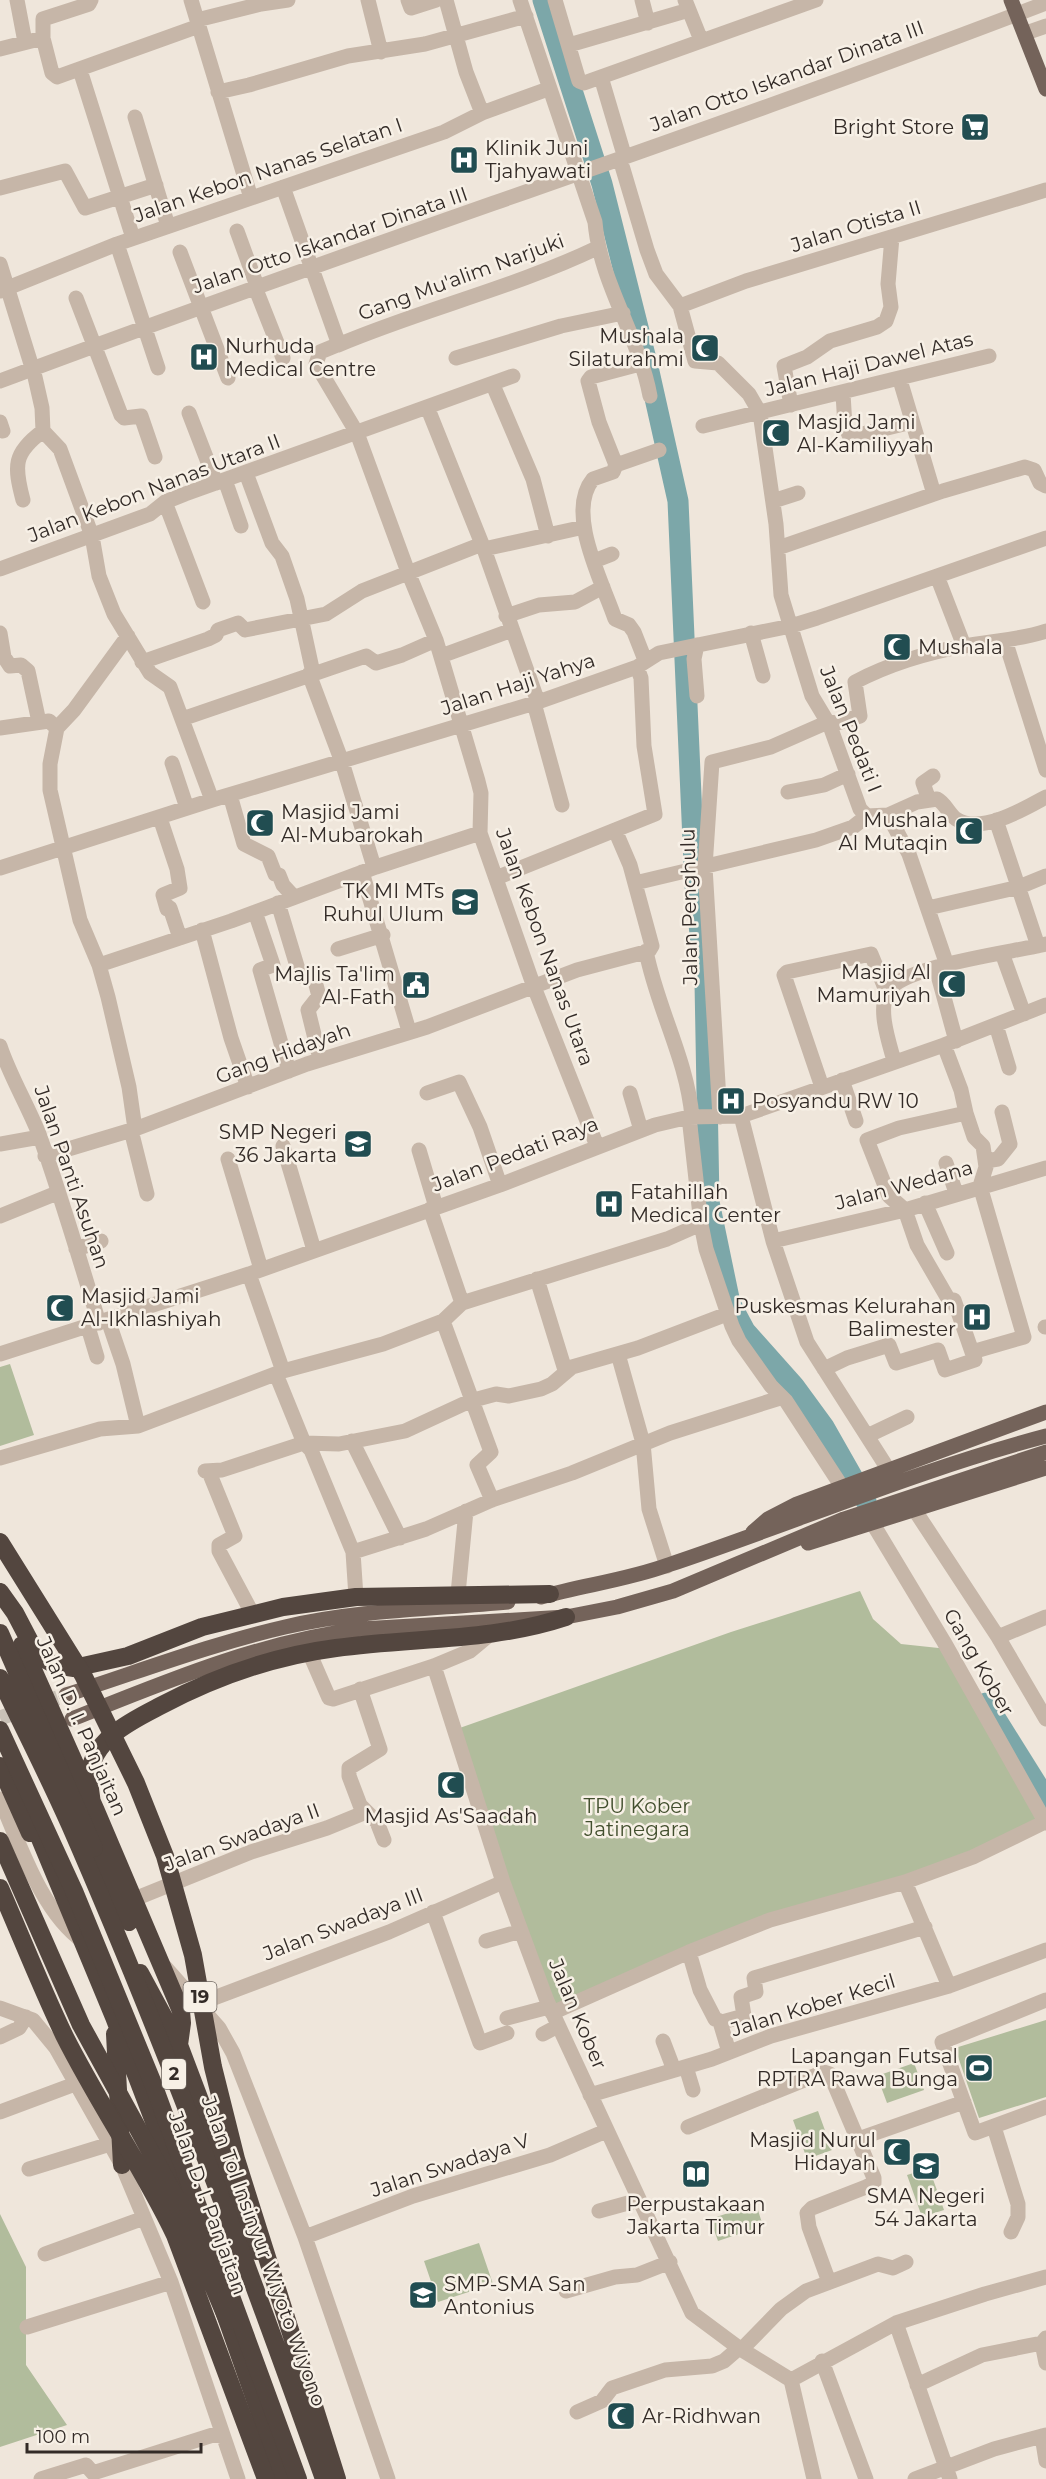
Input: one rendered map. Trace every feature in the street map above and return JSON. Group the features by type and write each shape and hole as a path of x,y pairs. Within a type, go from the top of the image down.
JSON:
{"highway":[{"name":"19","path":"0,1542 83,1674 136,1783 165,1856 193,1956 213,2067 236,2159 337,2479"},
{"path":"0,1592 15,1613 37,1654 44,1661 65,1667 108,1662 202,1627 252,1613 356,1597 550,1594"},
{"name":"Jalan D. I. Panjaitan","path":"0,1592 8,1617 92,1804 180,2011 182,2023 178,2044"},
{"path":"92,1804 89,1777 93,1760 105,1740 129,1722 195,1688 273,1660 309,1652 387,1642 488,1636 566,1617"},
{"path":"0,1633 94,1848 168,2007 178,2044"},
{"name":"Jalan D. I. Panjaitan","path":"0,1647 142,1979 178,2044 260,2257 337,2479"},
{"name":"Jalan Tol Insinyur Wiyoto Wiyono","path":"0,1678 69,1823 150,2014 240,2244 324,2479"},
{"name":"2","path":"0,1730 74,1892 152,2081 298,2479"},
{"name":"Jalan D. I. Panjaitan","path":"0,1746 114,2017 210,2270 283,2479"},
{"path":"0,1766 8,1799 83,1941"},
{"path":"0,1841 81,2025 176,2198 192,2232 290,2479"},
{"path":"0,1888 64,2034 135,2164 159,2202 175,2235 266,2479"},
{"path":"114,2017 122,2165"}],"main road":[{"path":"1014,7 1046,89"},
{"path":"748,1535 775,1515 845,1485 1046,1412"},
{"path":"72,1719 244,1653 329,1633 566,1617 617,1607 673,1591 844,1519 918,1493 1046,1436"},
{"path":"66,1695 286,1626 338,1617 514,1602 667,1566 748,1535 888,1487 1006,1455 1046,1452"},
{"path":"753,1557 874,1523 1046,1468"}],"street":[{"path":"17,0 25,42"},
{"path":"91,0 88,4 43,20 41,23 54,77 80,70 198,23 261,4 288,0"},
{"path":"190,0 251,198"},
{"path":"368,0 381,52"},
{"path":"408,0 411,8 436,0"},
{"path":"446,0 482,113"},
{"path":"520,0 548,89 595,222 597,248 623,314 650,396"},
{"path":"555,0 579,81 584,83 816,0"},
{"path":"642,0 648,23"},
{"name":"Jalan Otto Iskandar Dinata III","path":"0,381 256,287 579,174 1014,7 1046,3"},
{"path":"569,45 648,23 687,5 701,40"},
{"path":"218,92 348,56 456,37 526,16"},
{"path":"1026,33 1046,26"},
{"path":"0,49 43,38"},
{"path":"80,70 133,238"},
{"path":"601,77 611,162 656,274 680,306 695,361 718,363 749,394 760,413 773,501 781,595 791,626"},
{"name":"Jalan Kebon Nanas Selatan I","path":"4,289 133,238 444,132 482,113 548,89"},
{"path":"135,117 168,226"},
{"path":"0,188 62,170 66,172 82,208 156,185"},
{"path":"283,187 338,345 320,352 316,364 357,433 408,572 436,640 462,724"},
{"name":"Jalan Otista II","path":"680,306 746,282 1046,190"},
{"path":"237,231 283,358"},
{"path":"791,405 783,367 807,357 824,343 877,327 886,321 891,307 888,284 892,237"},
{"path":"117,244 158,368"},
{"name":"Gang Mu'alim Narjuki","path":"338,345 413,315 510,286 597,248"},
{"path":"180,252 228,378"},
{"path":"0,264 4,289 32,368 42,408 43,431 60,449 92,536 102,585 114,614 142,662 152,675 170,687 212,800"},
{"path":"76,298 121,415 124,418 141,416 155,457"},
{"path":"456,358 561,326 623,314"},
{"name":"Jalan Haji Dawel Atas","path":"704,426 843,394 989,356"},
{"path":"616,465 599,422 588,381 591,377 640,364"},
{"name":"Jalan Kebon Nanas Utara II","path":"0,570 150,514 165,502 428,409 513,376"},
{"path":"900,380 934,494"},
{"path":"493,385 533,479 548,536"},
{"path":"843,394 845,426 850,437 912,422"},
{"path":"428,409 483,547 536,702 562,805"},
{"path":"189,413 241,526"},
{"path":"23,500 16,464 28,442 43,431"},
{"path":"496,878 652,816 655,810 644,746 641,663 634,632 628,625 615,619 584,527 583,508 589,484 593,479 613,471 616,465 659,450"},
{"path":"777,548 934,494 1029,467 1034,470 1040,483 1046,486"},
{"path":"246,473 272,543 283,560 297,599 311,673 342,762 384,941 409,1031"},
{"path":"773,501 798,493"},
{"path":"165,502 203,602"},
{"path":"142,662 199,642 216,635 218,630 238,623 244,630 334,611 362,591 408,572 483,547 548,536 584,527"},
{"name":"Jalan Haji Yahya","path":"0,868 212,800 536,702 690,646 791,626 1046,538"},
{"path":"594,561 612,554"},
{"path":"937,576 964,646"},
{"path":"441,656 509,623 538,605 575,602 603,587"},
{"name":"Jalan Pedati I","path":"791,626 812,696 828,722 858,802 867,816 888,815 909,854 928,908 941,965 950,1043 966,1113 974,1137 984,1146 986,1161"},
{"name":"Jalan Penghulu","path":"719,1117 698,868 712,762 771,747 828,722 837,723 861,715 854,688 857,681 904,662 964,646 1046,631"},
{"path":"0,633 2,658 8,665 21,665 28,671 39,722"},
{"path":"751,633 763,676"},
{"path":"128,636 74,710 57,728 50,764 50,790 80,920 99,965 129,1087 133,1130 147,1194"},
{"path":"182,719 311,673 366,657 376,663 402,656 436,640"},
{"path":"1005,640 1046,770"},
{"path":"690,646 694,658 697,696"},
{"path":"0,728 52,722 57,728"},
{"name":"Jalan Kebon Nanas Utara","path":"462,724 481,793 480,833 534,987 597,1146"},
{"path":"172,763 187,808"},
{"path":"788,792 824,785 848,774"},
{"path":"929,800 923,783 933,776"},
{"path":"230,795 244,844 268,856 275,874 279,876 283,885 294,897"},
{"path":"888,815 916,802 940,800 959,820 986,824 1022,811 1046,797"},
{"path":"635,883 816,840 853,827 867,816"},
{"path":"160,818 177,868 180,887 163,895 180,938"},
{"path":"887,993 898,980 941,965 1042,945 996,820"},
{"path":"615,830 635,883 652,946 646,951 652,981 662,1001 683,1066 692,1117 701,1224 727,1314 739,1341 780,1398 784,1399 845,1485"},
{"path":"99,965 480,833"},
{"path":"928,908 1019,887 1046,876"},
{"path":"279,903 300,976 313,975 319,998 310,1004 308,1010 320,1059"},
{"path":"255,912 273,965 261,970 289,1071"},
{"path":"202,930 231,1038 248,1087"},
{"path":"338,950 384,941"},
{"name":"Gang Hidayah","path":"45,1156 133,1130 320,1059 409,1031 577,970 646,951"},
{"path":"1002,953 1024,1014"},
{"path":"822,1087 783,978 787,972 871,954 887,993 885,1009 894,1061"},
{"name":"Jalan Pedati Raya","path":"0,1354 255,1271 500,1185 641,1130 692,1117 741,1116 950,1043 1046,1005"},
{"path":"996,1025 1009,1068"},
{"name":"Jalan Panti Asuhan","path":"0,1046 6,1063 23,1093 40,1137 98,1323"},
{"path":"842,1080 856,1121"},
{"path":"427,1094 459,1082 477,1120 500,1185"},
{"path":"630,1093 641,1130"},
{"path":"972,1352 1024,1336 981,1186 986,1161 998,1159 1010,1144 1002,1112"},
{"path":"824,1369 847,1358 889,1345 896,1363 938,1350 945,1370 975,1360 954,1300 950,1302 917,1245 905,1210 889,1196 867,1140 900,1128 966,1113"},
{"path":"741,1116 773,1241 807,1342 886,1470"},
{"path":"0,1144 40,1137"},
{"path":"283,1146 314,1250"},
{"path":"420,1150 433,1208 462,1303"},
{"path":"228,1159 280,1373 304,1443 311,1450 353,1552 356,1597"},
{"path":"946,1163 956,1193"},
{"name":"Jalan Wedana","path":"773,1241 905,1210 1046,1168"},
{"path":"0,1216 57,1194"},
{"path":"925,1203 947,1253"},
{"path":"0,1458 100,1429 138,1426 280,1373 383,1344 443,1321 462,1303 667,1239 701,1224"},
{"path":"76,1249 101,1241"},
{"path":"537,1279 565,1370"},
{"path":"252,1613 219,1551 219,1545 235,1536 207,1472 304,1443 352,1441 405,1431 470,1401 496,1394 509,1396 542,1389 552,1384 565,1370 618,1354 727,1314"},
{"path":"443,1321 470,1401 491,1452 477,1465 492,1500"},
{"path":"97,1358 98,1323"},
{"path":"98,1323 123,1364 138,1426"},
{"path":"618,1354 643,1443 649,1509 667,1566"},
{"path":"353,1552 400,1538 492,1500 572,1473 643,1443 780,1398"},
{"path":"867,1436 908,1417"},
{"path":"352,1441 400,1538"},
{"path":"914,1509 998,1637 1046,1719"},
{"path":"458,1594 466,1511"},
{"name":"Gang Kober","path":"874,1523 1045,1822"},
{"path":"998,1637 1046,1617"},
{"path":"309,1652 329,1698 336,1699 360,1689 434,1666 470,1651 488,1636"},
{"name":"Jalan Kober","path":"434,1666 503,1882 553,2015 692,2313 740,2349 791,2379"},
{"path":"360,1689 380,1749 349,1768 349,1776 360,1805 377,1822 384,1840"},
{"name":"Jalan Swadaya II","path":"132,1900 251,1852 327,1828 366,1812"},
{"path":"433,1912 480,2043 507,2026 553,2015 689,1952 770,1920 905,1882 973,1857 1045,1822"},
{"name":"Jalan Swadaya III","path":"198,2004 389,1932 503,1882"},
{"path":"905,1882 949,1986"},
{"path":"720,2022 744,2016 741,1997 756,1992 754,1978 925,1927"},
{"path":"486,1941 521,1931"},
{"name":"Jalan Kober Kecil","path":"590,2095 680,2069 771,2036 949,1986 1046,1950"},
{"path":"689,1952 700,1990 715,2019 720,2022 729,2052"},
{"path":"157,1959 219,2028 233,2053 305,2237 388,2479"},
{"path":"1046,2000 943,2040 975,2133 1046,2107"},
{"path":"0,2008 33,2020 56,2048 122,2165 171,2282 220,2432 238,2479"},
{"path":"543,2034 553,2015"},
{"path":"0,2037 19,2028 26,2017"},
{"path":"663,2041 693,2090"},
{"path":"688,2127 827,2072 858,2139 874,2183 812,2208 807,2219 829,2282"},
{"path":"0,2112 75,2084"},
{"path":"858,2139 964,2102"},
{"path":"993,2127 1018,2204 1018,2217 1011,2232"},
{"name":"Jalan Swadaya V","path":"305,2237 413,2196 550,2155 606,2130"},
{"path":"29,2169 110,2144"},
{"path":"599,2211 639,2200"},
{"path":"45,2254 144,2218"},
{"path":"566,2291 615,2277 637,2275 670,2262"},
{"path":"577,2412 602,2401 612,2388 665,2370 712,2366 724,2361 740,2349 781,2309 806,2291 878,2264 893,2268 906,2262"},
{"path":"814,2479 791,2379 896,2323 1046,2277"},
{"path":"27,2327 171,2282"},
{"path":"896,2323 948,2473"},
{"path":"917,2385 982,2355 1044,2340 1046,2363"},
{"path":"822,2361 866,2479"},
{"path":"41,2479 86,2465 93,2473 220,2432"},
{"path":"915,2479 948,2473 994,2449 1044,2436 1046,2461"}],"green space":[{"path":"10,1364 34,1435 0,1446 0,1367"},
{"name":"TPU Kober Jatinegara","path":"860,1591 873,1619 901,1644 948,1649 1045,1822 973,1857 770,1920 552,2013 454,1730 731,1632"},
{"path":"1046,2020 1046,2097 979,2118 955,2048"},
{"path":"914,2063 924,2090 887,2103 877,2076"},
{"path":"818,2111 832,2150 807,2159 793,2120"},
{"path":"929,2168 944,2210 922,2217 907,2175"},
{"path":"756,2204 763,2226 718,2241 710,2219"},
{"path":"0,2214 26,2267 26,2365 67,2425 0,2447"},
{"path":"479,2243 493,2284 438,2302 424,2261"}],"waterway":[{"path":"543,0 602,184 648,367 678,501 695,886 705,982 709,1202 730,1303 745,1331 794,1386 824,1427 866,1501"},
{"path":"986,1703 1046,1799"}],"tunnel":[{"path":"0,1718 66,1695"}],"place":[{"name":"Bright Store","path":"975,127"},
{"name":"Klinik Juni Tjahyawati","path":"464,160"},
{"name":"Mushala Silaturahmi","path":"705,348"},
{"name":"Nurhuda Medical Centre","path":"204,357"},
{"name":"Masjid Jami Al-Kamiliyyah","path":"776,433"},
{"name":"Mushala","path":"897,647"},
{"name":"Masjid Jami Al-Mubarokah","path":"260,823"},
{"name":"Mushala Al Mutaqin","path":"969,831"},
{"name":"TK MI MTs Ruhul Ulum","path":"465,902"},
{"name":"Masjid Al Mamuriyah","path":"952,984"},
{"name":"Majlis Ta'lim Al-Fath","path":"416,985"},
{"name":"Posyandu RW 10","path":"731,1101"},
{"name":"SMP Negeri 36 Jakarta","path":"358,1144"},
{"name":"Fatahillah Medical Center","path":"609,1204"},
{"name":"Masjid Jami Al-Ikhlashiyah","path":"60,1308"},
{"name":"Puskesmas Kelurahan Balimester","path":"977,1317"},
{"name":"Masjid As'Saadah","path":"451,1785"},
{"name":"Lapangan Futsal RPTRA Rawa Bunga","path":"979,2068"},
{"name":"Masjid Nurul Hidayah","path":"897,2152"},
{"name":"SMA Negeri 54 Jakarta","path":"926,2166"},
{"name":"Perpustakaan Jakarta Timur","path":"696,2174"},
{"name":"SMP-SMA San Antonius","path":"423,2295"},
{"name":"Ar-Ridhwan","path":"621,2416"}]}
